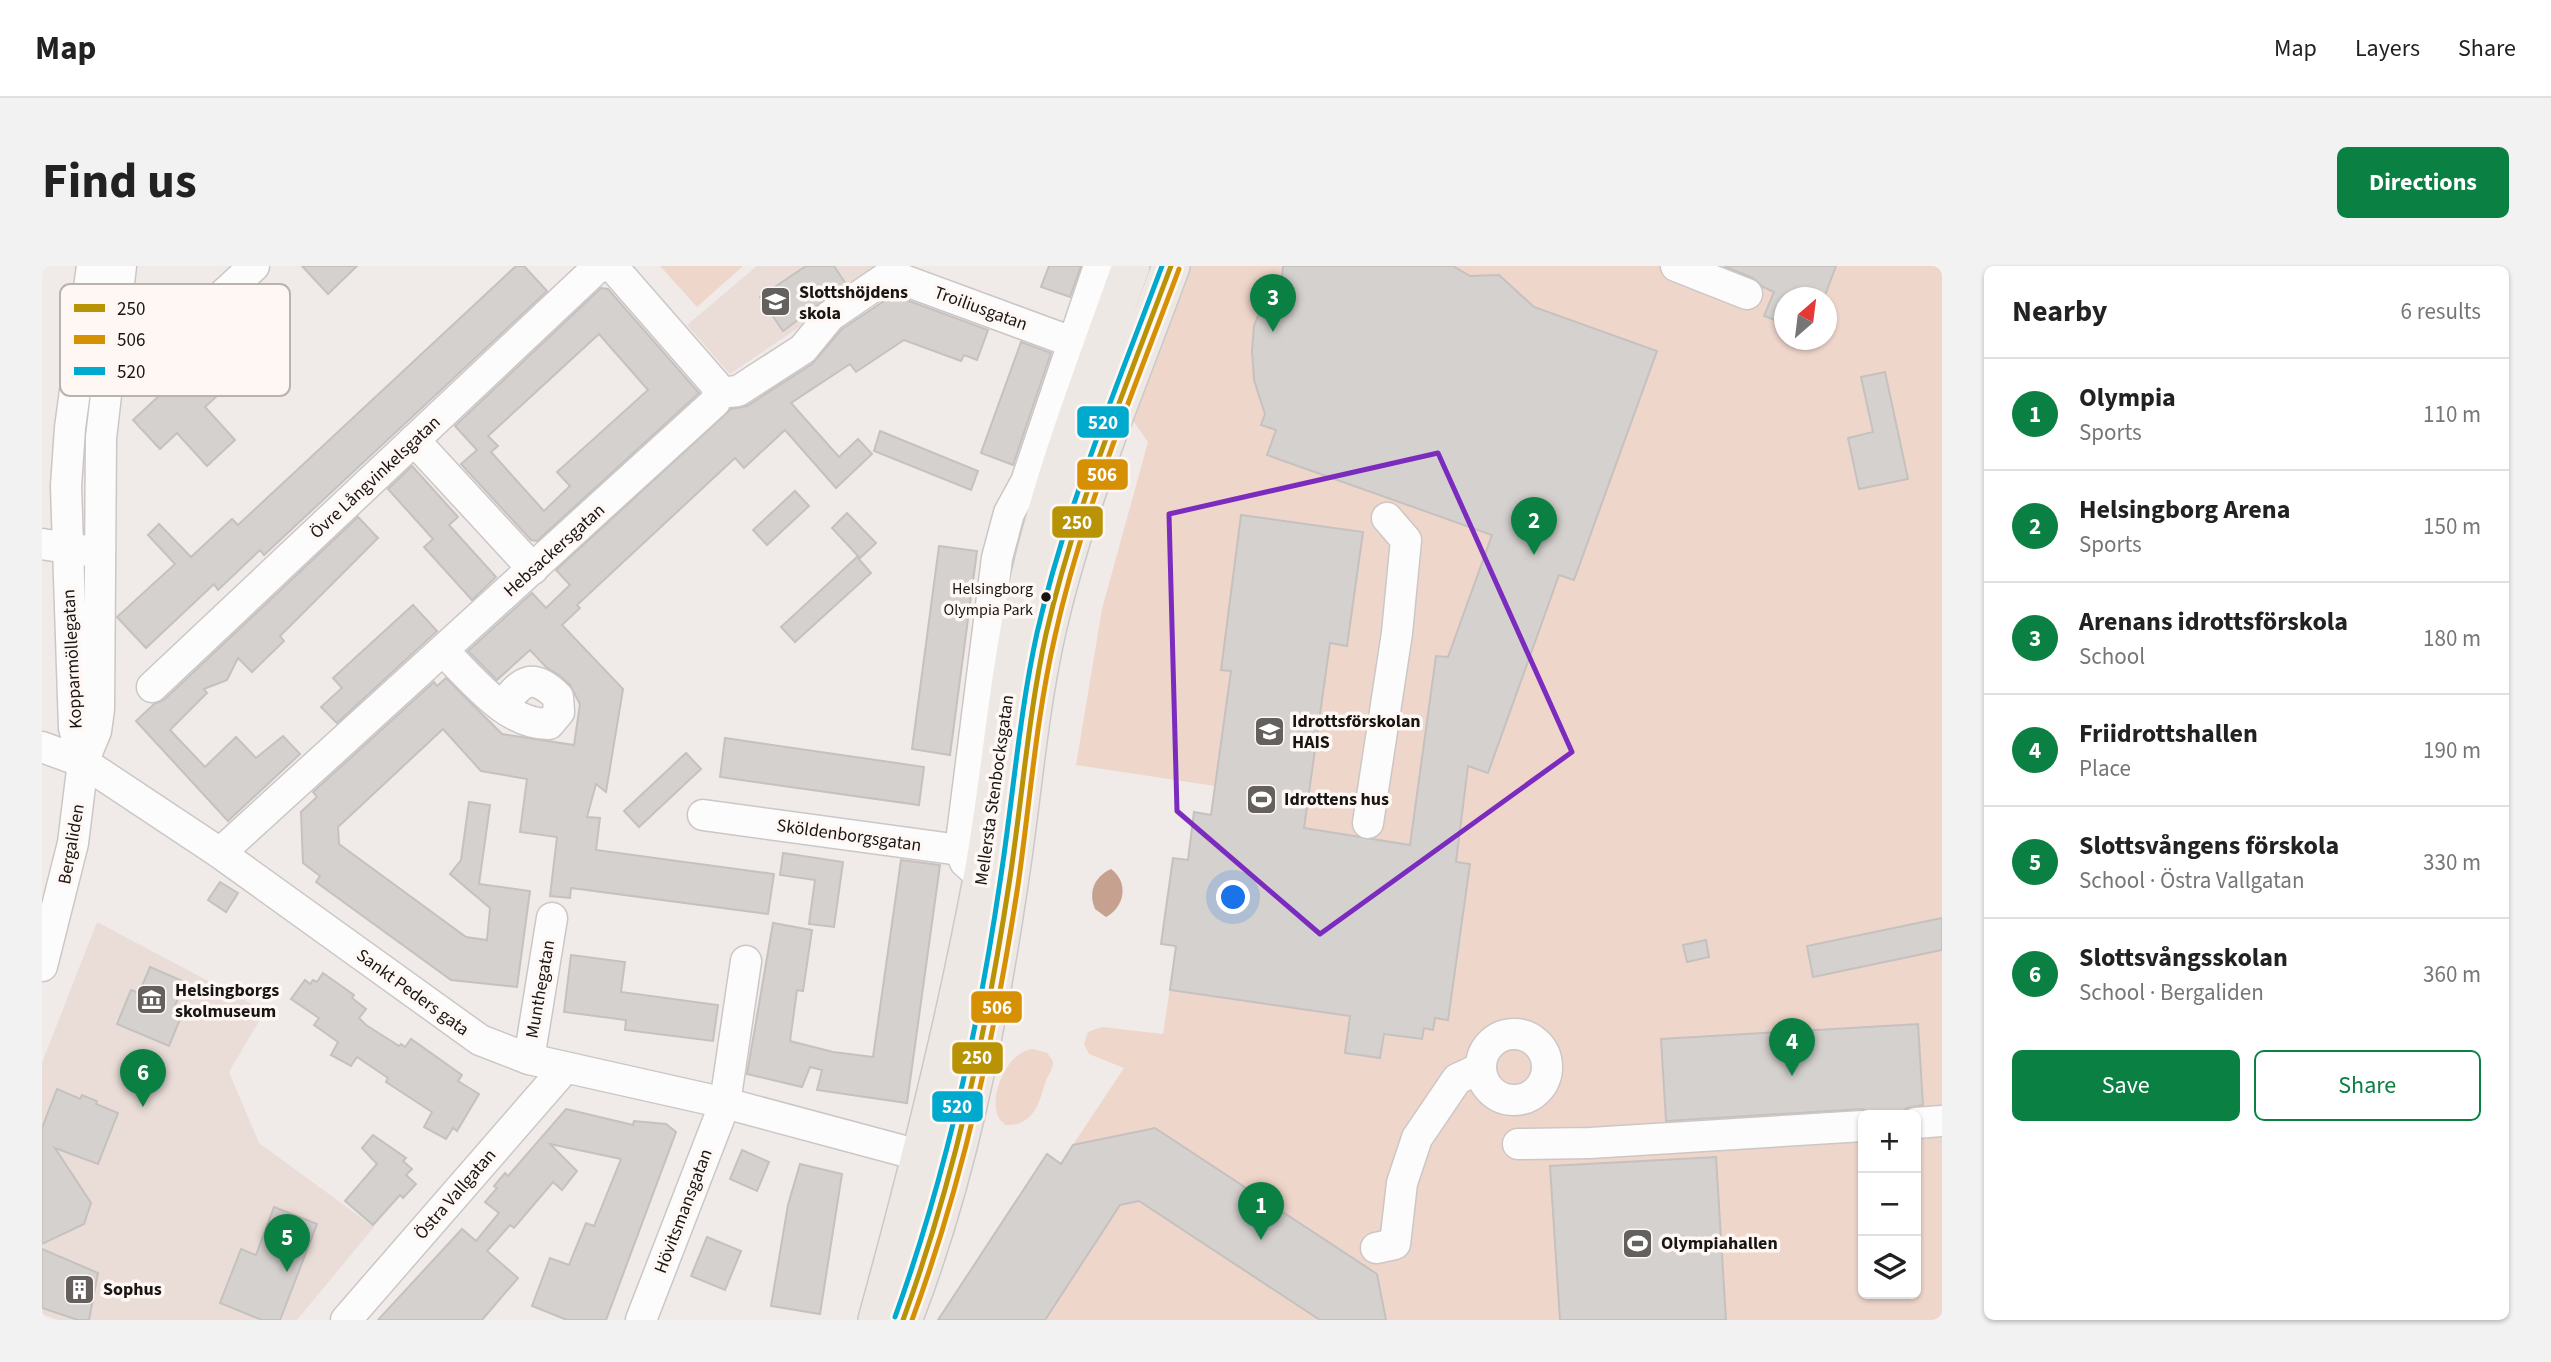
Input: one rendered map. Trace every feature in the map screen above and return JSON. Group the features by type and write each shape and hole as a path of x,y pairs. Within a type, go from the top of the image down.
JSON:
{"main road":[{"name":"Mellersta Stenbocksgatan","path":"903,1320 939,1216 935,1160 971,863 1035,554 1068,444 1131,266"},
{"name":"Mellersta Stenbocksgatan","path":"877,1320 980,1043 1002,930 1040,666 1054,602 1080,517 1171,266"}],"street":[{"name":"Kopparmöllegatan","path":"92,266 94,284"},
{"name":"Kopparmöllegatan","path":"114,284 121,266"},
{"path":"234,284 254,266"},
{"name":"Övre Långvinkelsgatan","path":"152,687 599,266"},
{"path":"612,266 715,384 718,393 738,391 803,349 830,316 892,270"},
{"name":"Mellersta Stenbocksgatan","path":"971,863 997,558 1009,513 1026,482 1099,266"},
{"path":"1685,269 1747,294"},
{"name":"Troiliusgatan","path":"892,270 1072,342"},
{"name":"Hebsackersgatan","path":"219,853 715,402 718,393"},
{"name":"Kopparmöllegatan","path":"79,396 70,428 66,486 55,546 74,728 83,762"},
{"name":"Kopparmöllegatan","path":"83,762 96,731 99,709 102,554 100,396"},
{"path":"414,440 533,569"},
{"path":"1368,824 1396,633 1406,540 1387,518"},
{"path":"55,546 102,554"},
{"path":"443,650 502,707"},
{"name":"Sankt Peders gata","path":"42,747 83,762 219,853 464,1030 528,1059 725,1103 935,1160"},
{"name":"Bergaliden","path":"42,966 48,929 73,844 83,762"},
{"name":"Sköldenborgsgatan","path":"702,815 971,863"},
{"name":"Munthegatan","path":"528,1059 552,918"},
{"name":"Hövitsmansgatan","path":"641,1320 725,1103 746,961"},
{"name":"Östra Vallgatan","path":"346,1320 565,1069"},
{"path":"1376,1248 1395,1244 1402,1183 1417,1138 1457,1079 1481,1069"},
{"path":"1921,1123 1942,1121"},
{"path":"1518,1144 1590,1143 1858,1126"}],"highlighted area":[{"path":"1438,453 1572,752 1320,934 1177,811 1169,514"}],"shaded area":[{"path":"660,266 743,266 697,307"},
{"name":"Slottshöjdens skola","path":"757,266 878,266 872,278 730,374 687,325"},
{"path":"1184,266 1942,266 1942,1320 939,1320 1047,1154 1061,1163 1124,1068 1089,1054 1084,1044 1088,1032 1102,1027 1163,1034 1176,947 1161,944 1173,858 1188,859 1194,814 1211,814 1215,786 1076,765 1102,609 1148,442 1134,422 1133,406"},
{"path":"1111,869 1117,874 1122,894 1117,907 1106,917 1095,909 1092,897 1100,876"},
{"path":"97,922 265,1011 229,1072 259,1143 374,1227 297,1320 58,1320 42,1314 42,1063"},
{"path":"1033,1049 1047,1053 1053,1061 1051,1070 1037,1106 1029,1118 1006,1125 999,1118 996,1108 999,1083 1013,1060 1022,1052"}],"building":[{"path":"302,266 357,266 328,294"},
{"path":"516,266 524,266 547,291 264,555 260,550 218,590 214,584 146,648 117,617 175,564 148,535 159,524 191,557 232,519 238,525"},
{"path":"806,266 834,266 846,284 783,331 760,297"},
{"path":"1049,266 1081,266 1070,297 1041,287"},
{"path":"1283,266 1453,266 1470,276 1499,275 1534,307 1657,351 1574,580 1559,575 1488,773 1468,766 1456,862 1470,864 1448,1020 1435,1018 1433,1030 1424,1028 1422,1039 1384,1034 1380,1058 1345,1053 1350,1016 1170,990 1176,946 1161,944 1173,858 1188,860 1194,812 1211,815 1231,671 1221,670 1241,515 1363,532 1347,646 1330,643 1304,828 1410,845 1436,656 1448,657 1492,535 1267,455 1276,430 1261,425 1265,414 1254,380 1254,326 1260,311 1277,297 1281,289"},
{"path":"1724,266 1836,266 1828,287 1774,287 1774,292 1753,278"},
{"path":"601,288 608,289 699,393 537,541 531,540 461,464 477,450 455,426","holes":["599,334 648,390 557,472 570,486 544,511 491,452 498,446 488,436"]},
{"path":"1774,292 1774,320 1764,316"},
{"path":"893,295 988,330 977,360 964,355 961,361 904,340 856,372 850,364 791,403 839,457 858,439 872,454 836,488 785,430 744,468 735,458 577,605 580,608 562,625 623,689 606,792 596,784 587,817 600,818 596,850 774,874 768,914 571,888 570,898 550,896 557,837 520,832 527,779 481,771 443,729 338,827 339,844 466,937 487,940 490,908 450,874 461,860 469,802 490,805 479,884 530,891 517,987 451,980 316,882 320,876 303,863 301,812 317,797 313,792 434,682 437,686 446,678 502,734 574,745 580,704 570,685 560,676 546,667 530,650 497,680 468,651 532,593 546,608 570,585 556,570 731,409 747,406 812,364 842,329"},
{"path":"1021,342 1051,353 1013,465 981,453"},
{"path":"1885,372 1908,479 1859,489 1848,438 1873,432 1861,377"},
{"path":"159,396 217,396 205,407 235,440 207,466 177,433 160,449 133,420"},
{"path":"880,431 978,471 971,490 874,451"},
{"path":"412,466 458,517 449,525 496,577 472,600 424,547 433,539 388,489"},
{"path":"795,491 809,506 767,545 753,530"},
{"path":"847,513 876,543 860,558 832,528"},
{"path":"358,517 378,538 280,636 284,641 252,672 238,658 227,680 204,689 207,693 170,730 205,767 236,737 256,758 283,736 300,754 228,821 136,721 154,704 164,700"},
{"path":"939,546 977,551 950,755 912,749"},
{"path":"857,557 871,573 795,642 781,627"},
{"path":"413,605 437,631 337,723 321,707 342,688 333,678"},
{"path":"725,738 924,767 919,805 720,777"},
{"path":"686,753 701,769 639,827 624,811"},
{"path":"783,853 843,862 834,927 809,924 815,880 780,875"},
{"path":"901,860 940,865 907,1103 817,1090 822,1070 810,1067 802,1087 747,1074 773,923 812,930 803,991 797,990 790,1041 833,1052 873,1057"},
{"path":"220,882 238,893 226,912 208,900"},
{"path":"1942,918 1942,950 1813,977 1807,946"},
{"path":"1706,940 1709,957 1687,962 1683,945"},
{"path":"571,955 625,962 621,992 718,1005 713,1041 625,1030 626,1020 564,1012"},
{"name":"Helsingborgs skolmuseum","path":"150,967 185,982 174,1008 183,1012 169,1046 117,1024 131,990 139,993"},
{"path":"323,973 354,995 352,998 366,1009 359,1018 366,1025 399,1046 401,1044 405,1047 411,1039 462,1075 458,1081 479,1094 457,1131 453,1128 446,1139 424,1127 432,1112 386,1082 388,1078 357,1057 351,1066 331,1055 338,1042 314,1025 319,1018 291,999 305,980 310,984 313,980 317,982"},
{"path":"1918,1024 1923,1105 1905,1110 1862,1109 1666,1121 1661,1039"},
{"path":"57,1089 80,1099 82,1095 118,1113 98,1164 55,1148 91,1203 84,1224 42,1244 42,1128"},
{"path":"566,1109 633,1125 634,1121 666,1124 676,1132 606,1320 567,1320 532,1306 550,1258 569,1265 586,1223 594,1226 621,1159 550,1144 577,1171 562,1190 553,1182 514,1228 510,1225 487,1251 518,1278 482,1320 378,1320 462,1229 476,1241 499,1213 485,1202 497,1188 494,1186 505,1173 508,1176"},
{"path":"1155,1128 1377,1274 1386,1320 1320,1320 1139,1201 1120,1205 1045,1320 938,1320 1047,1154 1061,1164 1073,1145"},
{"path":"373,1135 406,1158 403,1161 412,1169 406,1175 416,1184 403,1198 400,1195 373,1225 345,1201 377,1164 362,1148"},
{"path":"742,1150 769,1162 757,1191 730,1179"},
{"name":"Olympiahallen","path":"1716,1157 1726,1320 1560,1320 1550,1166"},
{"path":"800,1164 842,1174 820,1314 771,1306 788,1205"},
{"path":"274,1207 317,1224 280,1320 262,1320 220,1303 241,1249 256,1255"},
{"path":"707,1237 741,1251 725,1290 691,1276"},
{"path":"42,1249 98,1273 89,1320 78,1320 42,1308"}],"transit line":[{"name":"520","path":"895,1317 930,1211 971,1048 1000,882 1025,695 1037,633 1077,493 1162,266"},
{"name":"250","path":"903,1320 938,1213 979,1050 1009,884 1034,696 1046,634 1086,494 1171,266"},
{"name":"506","path":"912,1320 931,1267 962,1160 988,1051 1018,885 1043,698 1055,636 1095,496 1179,269"}],"place":[{"name":"Slottshöjdens skola","path":"776,302"},
{"name":"Arenans idrottsförskola","path":"1273,332"},
{"name":"Helsingborg Arena","path":"1534,555"},
{"name":"Helsingborg Olympia Park","path":"1046,597"},
{"name":"Idrottsförskolan HAIS","path":"1269,731"},
{"name":"Idrottens hus","path":"1261,799"},
{"name":"Helsingborgs skolmuseum","path":"152,1000"},
{"name":"Friidrottshallen","path":"1792,1076"},
{"name":"Slottsvångsskolan","path":"143,1107"},
{"name":"Olympia","path":"1261,1240"},
{"name":"Olympiahallen","path":"1638,1243"},
{"name":"Slottsvångens förskola","path":"287,1272"},
{"name":"Sophus","path":"80,1289"}]}
